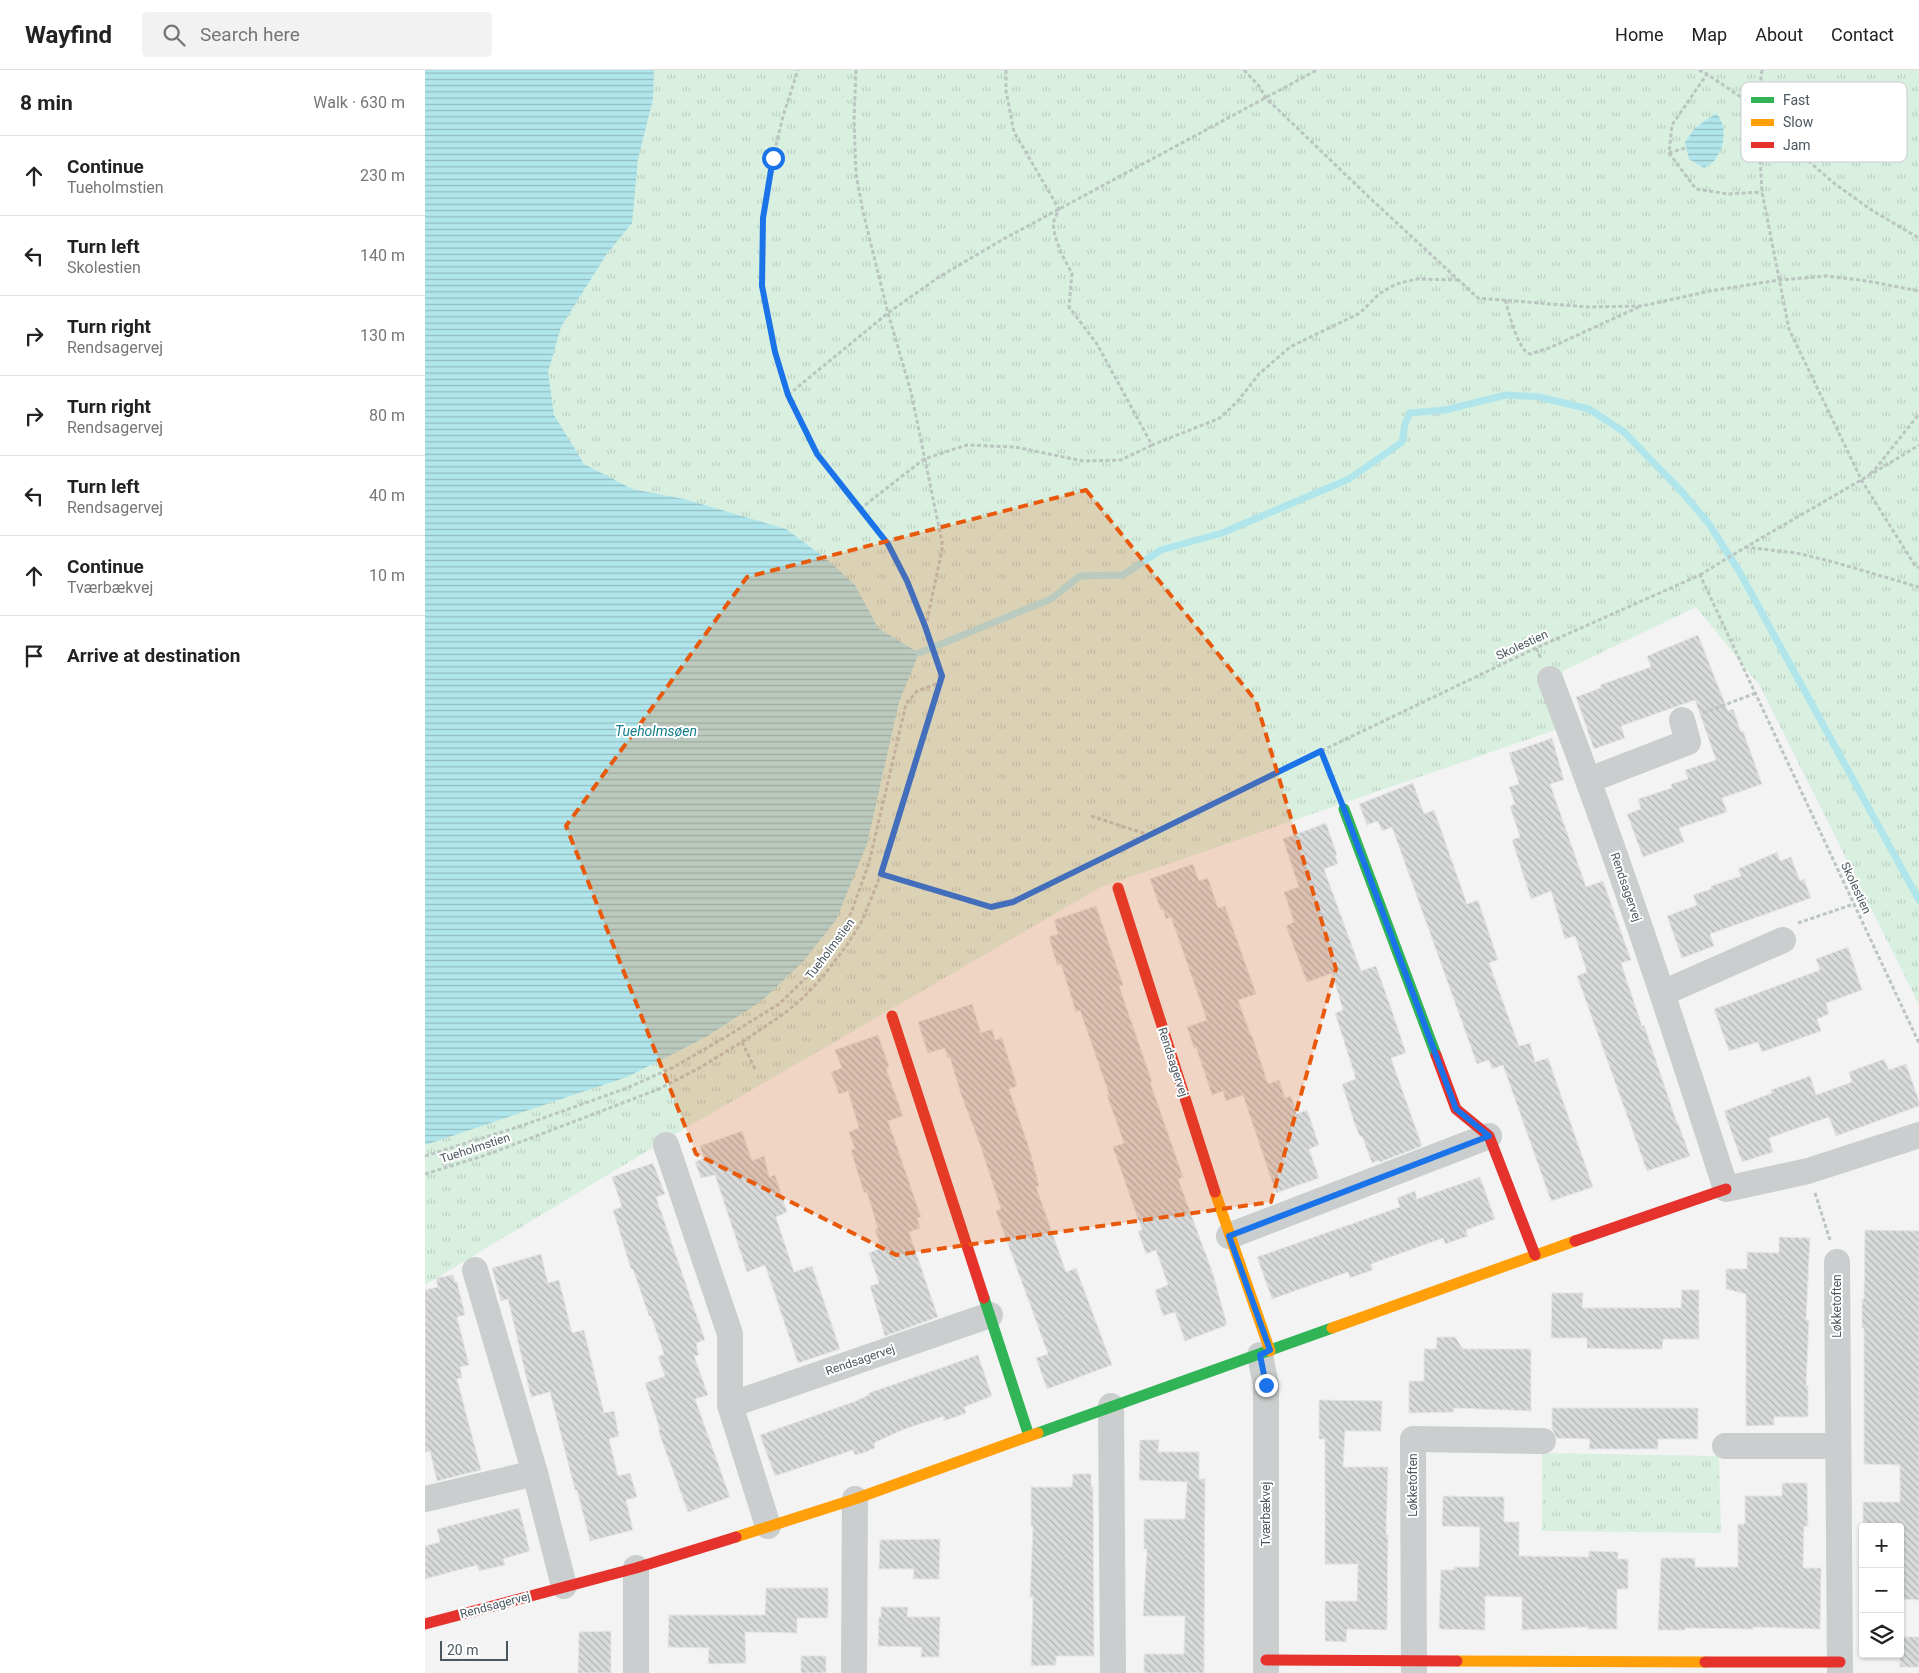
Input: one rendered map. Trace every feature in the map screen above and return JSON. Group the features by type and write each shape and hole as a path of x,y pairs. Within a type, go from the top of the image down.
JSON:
{"street":[{"name":"Rendsagervej","path":"1550,679 1589,780 1663,993 1726,1189"},
{"path":"1589,780 1688,742 1683,720"},
{"path":"1344,809 1456,1109 1489,1136 1535,1255"},
{"name":"Rendsagervej","path":"1118,888 1265,1353"},
{"path":"1663,993 1783,940"},
{"path":"892,1016 1029,1436"},
{"name":"Rendsagervej","path":"425,1624 636,1568 855,1499 1535,1255 1726,1189 1808,1172 1919,1135"},
{"path":"1229,1236 1489,1136"},
{"path":"666,1145 730,1334 730,1405 768,1526"},
{"name":"Løkketoften","path":"1266,1667 1840,1668 1837,1262"},
{"path":"475,1270 535,1473 564,1586"},
{"name":"Rendsagervej","path":"730,1405 990,1315"},
{"name":"Tværbækvej","path":"1265,1353 1266,1667"},
{"path":"1111,1406 1113,1673"},
{"name":"Løkketoften","path":"1414,1667 1413,1439 1543,1441"},
{"path":"1725,1446 1838,1446"},
{"path":"425,1500 535,1473"},
{"path":"854,1673 855,1499"},
{"path":"636,1568 636,1673"}],"path":[{"name":"Tueholmstien","path":"425,1174 489,1154 659,1089 701,1067 742,1042 785,1013 804,997 824,975 847,946 861,922 881,874 942,676 907,581 888,544 817,454 788,395 775,352 762,286 763,218 773,158 783,116 798,70"},
{"path":"856,70 854,120 856,174 887,313 911,392 942,542 942,550 925,626"},
{"path":"1006,70 1006,91 1014,132 1059,209"},
{"path":"1244,70 1259,86 1266,98 1478,298 1588,307 1642,306 1711,291 1779,280 1827,276 1867,281 1919,291"},
{"path":"788,395 887,313 939,277 1000,241 1317,70"},
{"path":"1699,70 1741,97"},
{"path":"1707,74 1672,125 1669,154 1696,189 1728,194 1762,192"},
{"path":"1669,154 1685,148"},
{"path":"1760,162 1762,192 1789,329 1862,481 1914,564 1919,568"},
{"path":"1810,162 1835,184 1873,211 1919,238"},
{"path":"1059,209 1053,224 1055,236 1062,255 1073,272 1069,307 1097,344 1152,445"},
{"path":"861,509 924,459 967,445 1015,448 1083,460 1121,460 1152,445 1220,418 1237,402 1259,374 1289,347 1360,313 1379,294 1396,284 1417,279 1458,280"},
{"path":"1505,300 1524,351 1530,354 1549,348 1642,306"},
{"path":"1862,481 1876,468 1919,414"},
{"path":"1700,575 1862,481 1919,444"},
{"path":"1743,549 1796,554 1822,559 1919,587"},
{"name":"Skolestien","path":"881,874 991,907 1013,902 1149,834 1536,648 1700,575 1919,1043"},
{"path":"425,1156 521,1126 627,1088 674,1067 779,1004 809,975 831,948 851,913 869,864 906,704 917,691 939,683"},
{"path":"1683,720 1756,693"},
{"path":"1321,751 1344,809"},
{"path":"1091,816 1149,834"},
{"path":"1107,856 1110,864"},
{"path":"1783,940 1779,930 1854,904"},
{"path":"742,1042 755,1068"},
{"name":"Løkketoften","path":"1808,1172 1837,1262"}],"highlighted area":[{"path":"1086,490 1256,701 1336,969 1271,1202 896,1255 696,1154 566,826 747,577"}],"green space":[{"path":"425,70 1919,70 1919,1005 1760,686 1696,607 1563,671 1561,728 1101,887 662,1142 425,1285"},
{"path":"1542,1453 1719,1456 1721,1533 1542,1531"}],"water":[{"name":"Tueholmsøen","path":"425,70 654,70 653,99 638,159 632,223 606,255 561,327 548,372 554,415 584,464 632,489 684,499 786,529 829,561 855,585 878,628 919,653 899,702 867,844 836,920 802,963 760,1002 706,1037 627,1077 425,1145"},
{"path":"1716,113 1724,130 1723,144 1718,156 1704,168 1689,159 1685,142 1695,128"}],"building":[{"path":"1698,635 1728,711 1733,709 1741,732 1743,731 1762,784 1722,798 1727,812 1679,828 1684,842 1643,857 1627,814 1641,809 1638,799 1672,788 1671,784 1688,779 1685,770 1716,760 1695,700 1621,726 1625,738 1594,749 1576,697 1601,688 1600,685 1651,667 1647,656"},
{"path":"1552,738 1564,780 1550,784 1586,887 1603,881 1631,960 1621,963 1690,1156 1647,1171 1577,976 1587,972 1575,936 1565,939 1551,891 1531,899 1512,840 1520,837 1510,806 1515,804 1509,787 1519,784 1509,753"},
{"path":"1413,783 1424,814 1434,810 1467,904 1478,900 1498,960 1489,963 1519,1046 1530,1043 1535,1062 1548,1058 1593,1187 1551,1201 1503,1065 1492,1069 1489,1060 1477,1064 1392,827 1382,831 1378,821 1367,825 1359,804"},
{"path":"1326,823 1337,855 1335,856 1338,864 1324,869 1361,971 1376,966 1392,1011 1406,1053 1391,1058 1422,1146 1380,1162 1379,1160 1372,1163 1362,1136 1360,1137 1355,1125 1342,1084 1356,1079 1335,1013 1343,1010 1332,973 1307,982 1286,926 1294,922 1284,892 1299,887 1283,839"},
{"path":"1777,852 1780,861 1791,857 1800,881 1804,879 1811,898 1710,934 1714,946 1682,958 1667,916 1697,905 1693,895 1711,889 1711,886 1741,876 1738,869"},
{"path":"1193,864 1199,881 1208,878 1218,908 1225,906 1256,994 1238,1000 1268,1084 1279,1080 1285,1098 1291,1096 1297,1114 1307,1110 1319,1145 1309,1149 1319,1178 1276,1193 1243,1095 1226,1101 1223,1091 1212,1095 1196,1047 1194,1048 1187,1027 1207,1020 1171,917 1166,919 1163,910 1161,910 1150,879"},
{"path":"1096,906 1123,985 1119,986 1183,1177 1178,1179 1213,1274 1227,1325 1185,1341 1175,1312 1163,1316 1155,1290 1168,1285 1156,1250 1146,1254 1138,1231 1142,1230 1113,1147 1124,1143 1080,1010 1076,1012 1061,964 1057,965 1049,937 1058,934 1054,920"},
{"path":"1848,947 1862,990 1826,1003 1829,1014 1817,1019 1821,1031 1762,1052 1758,1042 1729,1051 1714,1009 1820,970 1816,959"},
{"path":"972,1004 981,1033 992,1029 995,1040 1002,1038 1017,1086 1009,1089 1030,1151 1039,1186 1036,1187 1066,1272 1076,1268 1112,1365 1047,1389 1036,1358 1048,1354 996,1211 1001,1209 950,1057 948,1058 945,1048 928,1053 918,1022"},
{"path":"878,1035 889,1067 886,1069 903,1116 888,1121 921,1217 917,1218 920,1228 909,1232 938,1317 885,1336 870,1286 879,1283 869,1253 881,1248 875,1229 878,1229 867,1192 864,1193 851,1150 855,1149 849,1132 859,1128 848,1091 839,1094 831,1072 842,1068 835,1050"},
{"path":"1884,1059 1889,1070 1906,1064 1919,1106 1836,1136 1829,1117 1769,1138 1773,1152 1742,1162 1724,1111 1772,1093 1771,1090 1810,1076 1816,1095 1852,1082 1849,1072"},
{"path":"742,1131 752,1161 764,1156 769,1177 775,1175 787,1212 776,1217 794,1272 812,1266 840,1349 798,1363 765,1265 747,1272 715,1175 701,1178 695,1162 704,1158 700,1146"},
{"path":"653,1163 665,1194 656,1197 705,1340 696,1343 699,1355 694,1356 708,1395 695,1399 730,1497 688,1512 658,1430 660,1430 645,1383 665,1376 658,1357 664,1354 633,1269 631,1269 613,1210 622,1207 612,1177"},
{"path":"1480,1177 1495,1219 1466,1230 1468,1236 1445,1244 1443,1238 1371,1264 1373,1270 1350,1278 1348,1272 1272,1299 1257,1257 1400,1207 1397,1198 1415,1191 1417,1199"},
{"path":"1865,1230 1919,1231 1919,1600 1904,1599 1904,1523 1863,1523 1863,1502 1900,1502 1900,1465 1864,1464 1864,1328 1862,1328 1862,1299 1864,1299"},
{"path":"1779,1237 1810,1238 1806,1320 1809,1320 1806,1386 1808,1386 1808,1417 1774,1417 1774,1425 1746,1426 1746,1294 1726,1289 1726,1269 1747,1269 1747,1252 1779,1253"},
{"path":"541,1254 548,1283 559,1280 572,1333 584,1330 604,1413 614,1411 619,1436 609,1439 618,1476 630,1473 637,1497 626,1500 633,1530 590,1541 550,1392 531,1397 508,1299 501,1301 492,1268"},
{"path":"453,1275 455,1282 457,1282 465,1315 457,1317 469,1365 460,1367 462,1378 457,1379 481,1470 437,1481 430,1451 425,1452 425,1290 438,1287 436,1278"},
{"path":"1682,1290 1699,1290 1699,1339 1663,1339 1662,1349 1625,1349 1587,1348 1587,1338 1551,1338 1552,1293 1583,1293 1582,1308 1681,1308"},
{"path":"1437,1337 1455,1337 1463,1349 1531,1349 1531,1411 1454,1408 1454,1412 1409,1413 1409,1381 1424,1381 1424,1349 1436,1349"},
{"path":"978,1355 992,1396 964,1407 966,1413 944,1421 944,1416 902,1430 874,1443 875,1448 866,1452 855,1455 853,1450 775,1476 760,1435 856,1401 869,1395 869,1393"},
{"path":"1319,1400 1382,1401 1381,1431 1345,1431 1343,1467 1388,1467 1386,1535 1388,1535 1387,1630 1347,1629 1346,1642 1325,1641 1325,1601 1357,1601 1358,1564 1325,1564 1325,1439 1319,1439"},
{"path":"1552,1408 1698,1408 1698,1439 1658,1439 1658,1449 1589,1449 1590,1439 1557,1438 1552,1429"},
{"path":"1140,1440 1159,1440 1158,1452 1199,1452 1199,1479 1205,1479 1204,1673 1144,1673 1144,1654 1184,1654 1185,1616 1143,1616 1147,1549 1144,1549 1144,1519 1185,1519 1187,1482 1139,1480"},
{"path":"1073,1474 1091,1474 1091,1487 1093,1487 1094,1656 1056,1656 1056,1665 1031,1666 1033,1597 1030,1597 1033,1526 1031,1526 1031,1487 1072,1487"},
{"path":"1782,1483 1807,1483 1808,1526 1804,1526 1803,1568 1821,1568 1820,1629 1753,1627 1753,1629 1685,1628 1685,1630 1658,1630 1661,1558 1695,1558 1695,1567 1738,1567 1738,1524 1745,1524 1745,1496 1782,1496"},
{"path":"1443,1496 1504,1497 1504,1522 1519,1522 1519,1556 1589,1557 1589,1551 1618,1552 1618,1559 1628,1559 1628,1589 1617,1589 1617,1629 1588,1629 1588,1627 1522,1630 1522,1597 1485,1596 1485,1630 1439,1629 1441,1570 1454,1570 1454,1567 1479,1567 1480,1527 1442,1526"},
{"path":"519,1508 530,1551 503,1559 505,1565 479,1571 477,1565 425,1579 425,1546 440,1542 437,1529"},
{"path":"940,1539 939,1579 913,1579 914,1569 879,1569 880,1540"},
{"path":"766,1588 828,1588 828,1618 797,1618 797,1633 745,1632 746,1663 708,1664 709,1648 668,1647 669,1615 765,1615"},
{"path":"881,1607 908,1607 907,1617 940,1617 939,1657 921,1657 922,1647 878,1646"},
{"path":"611,1631 611,1673 578,1673 579,1632"},
{"path":"1904,1637 1919,1637 1919,1667 1900,1667 1900,1658 1904,1658"},
{"path":"801,1656 826,1656 826,1673 801,1673"}],"waterway":[{"path":"919,653 1051,599 1080,576 1123,575 1161,550 1222,533 1349,479 1402,442 1405,424 1410,413 1445,410 1506,395 1539,397 1589,409 1624,432 1683,493 1709,524 1739,571 1919,900"}],"traffic: fast":[{"path":"1344,809 1436,1055"},
{"path":"984,1298 1029,1436"},
{"path":"1038,1433 1332,1328"}],"traffic: slow":[{"path":"1215,1192 1270,1351"},
{"path":"1332,1328 1575,1241"},
{"path":"736,1537 855,1499 1038,1433"},
{"path":"1457,1661 1705,1662"}],"traffic: jam":[{"path":"1118,888 1215,1192"},
{"path":"892,1016 984,1298"},
{"path":"1436,1055 1456,1109 1489,1136 1535,1255"},
{"path":"1575,1241 1726,1189"},
{"path":"425,1624 636,1568 736,1537"},
{"path":"1266,1660 1457,1661"},
{"path":"1705,1662 1840,1662"}],"route":[{"path":"773,158 763,218 762,286 775,352 788,395 817,454 888,544 907,581 942,676 881,874 991,907 1013,902 1321,751 1456,1109 1489,1136 1229,1236 1270,1350 1260,1355 1266,1385"}]}
